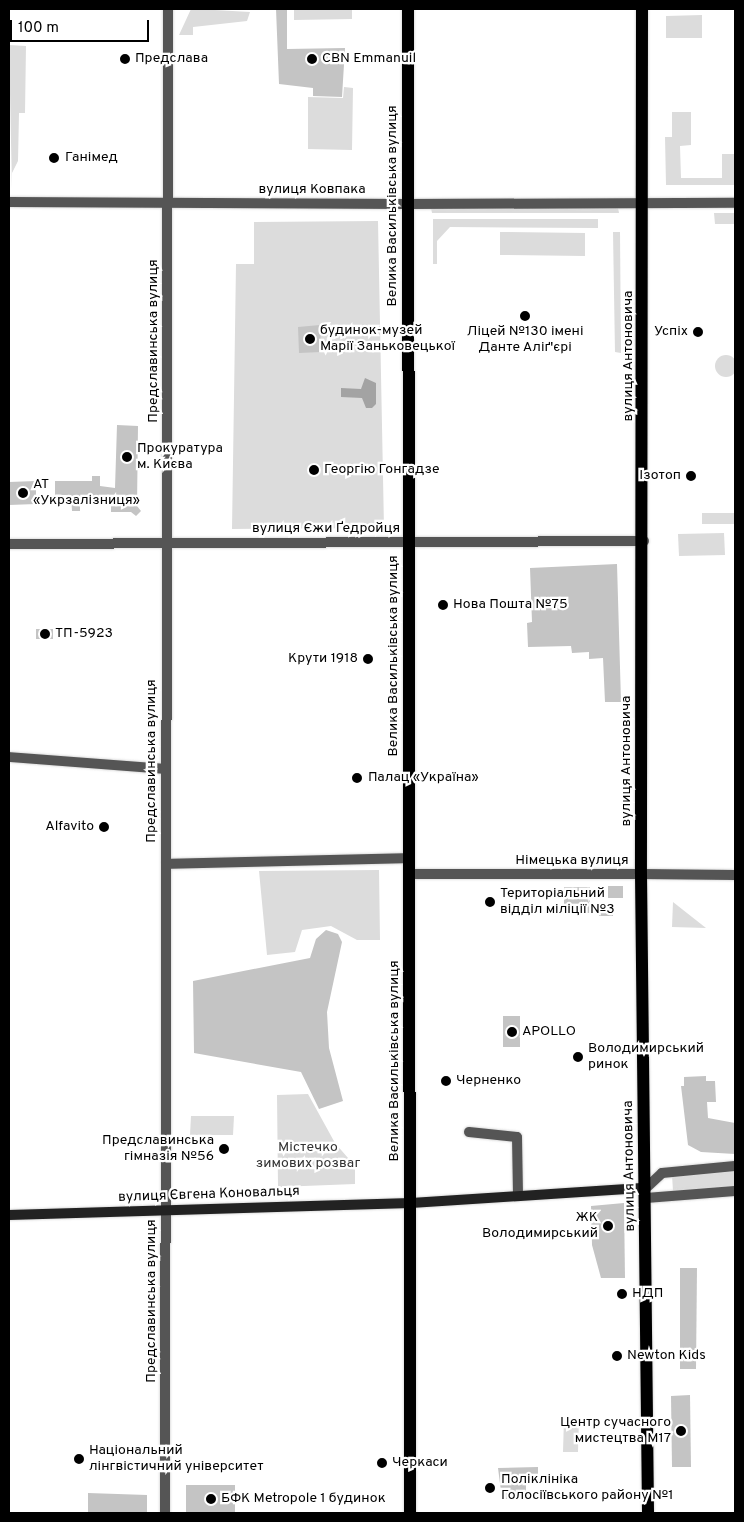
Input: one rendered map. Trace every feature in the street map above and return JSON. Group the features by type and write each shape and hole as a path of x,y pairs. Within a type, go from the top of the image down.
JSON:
{"main road":[{"name":"Велика Васильківська вулиця","path":"408,9 410,1513"},
{"name":"вулиця Антоновича","path":"642,9 644,203 642,874 648,1513"},
{"name":"вулиця Євгена Коновальця","path":"9,1215 411,1203 518,1195 646,1193"}],"street":[{"name":"Предславинська вулиця","path":"165,1513 166,864 164,770 168,542 166,203 168,9"},
{"name":"вулиця Ковпака","path":"9,202 735,203"},
{"name":"вулиця Єжи Ґедройця","path":"9,544 644,541"},
{"path":"9,757 164,770"},
{"path":"166,864 409,858"},
{"name":"Німецька вулиця","path":"409,874 735,875"},
{"path":"469,1132 517,1137 518,1195"},
{"path":"646,1193 662,1173 735,1166"},
{"path":"646,1193 735,1191"}],"green space":[{"path":"191,9 250,12 247,21 193,27 193,35 179,35"},
{"path":"294,9 352,9 352,19 294,20"},
{"path":"702,15 702,38 666,38 666,16"},
{"path":"9,45 26,46 25,113 19,113 18,161 12,173 12,190"},
{"path":"344,87 353,88 352,150 308,149 308,97 343,98"},
{"path":"672,112 691,112 691,145 680,146 681,178 722,178 722,154 735,154 735,185 666,185 665,137 672,137"},
{"path":"431,208 618,208 619,213 432,213"},
{"path":"714,213 735,213 735,224 715,224"},
{"path":"433,219 598,219 598,228 450,227 437,241 437,264 433,264"},
{"path":"378,221 384,528 232,529 236,264 254,264 254,222"},
{"path":"500,232 585,233 585,256 500,255"},
{"path":"613,232 620,232 621,353 615,352"},
{"path":"726,355 734,358 737,366 734,374 726,377 718,374 715,366 718,358"},
{"path":"702,513 735,513 735,524 702,524"},
{"path":"724,533 725,555 679,556 678,534"},
{"path":"379,870 380,940 357,940 331,926 302,930 295,952 267,955 259,871"},
{"path":"673,902 706,928 672,927"},
{"name":"Містечко зимових розваг","path":"308,1094 335,1143 355,1166 355,1184 278,1187 277,1095"},
{"path":"191,1116 234,1116 233,1135 190,1135"},
{"path":"735,1170 735,1186 673,1191 672,1175"},
{"path":"564,1418 579,1418 578,1452 563,1452"}],"shaded area":[{"path":"365,378 376,383 376,404 372,408 366,408 362,398 341,397 341,388 361,389"}],"building":[{"name":"CBN Emmanuil","path":"276,9 287,9 287,49 345,48 342,97 313,96 313,88 279,84"},
{"name":"будинок-музей Марії Заньковецької","path":"320,325 321,352 299,353 298,327"},
{"name":"Прокуратура м. Києва","path":"117,425 138,426 137,506 141,511 136,516 131,512 111,512 111,505 80,505 80,511 72,511 71,495 55,495 55,481 92,481 92,476 100,476 100,486 115,488"},
{"name":"АТ «Укрзалізниця»","path":"36,481 36,504 9,505 9,482"},
{"path":"617,564 621,702 605,702 603,658 589,659 589,652 572,653 571,646 528,647 527,623 532,622 530,568"},
{"name":"ТП-5923","path":"36,629 53,629 53,639 36,639"},
{"path":"608,886 623,886 623,898 608,898"},
{"path":"564,887 590,887 590,913 564,913"},
{"path":"599,907 613,907 613,916 599,916"},
{"path":"326,930 338,934 342,942 327,1012 329,1048 343,1101 319,1109 301,1072 194,1053 193,981 310,958 316,939"},
{"name":"APOLLO","path":"503,1016 520,1016 520,1047 503,1047"},
{"path":"706,1076 706,1081 715,1081 716,1102 707,1102 708,1118 735,1123 735,1154 701,1152 688,1145 681,1086 684,1086 684,1077"},
{"name":"ЖК Володимирський","path":"624,1203 625,1278 601,1278 592,1245 591,1206"},
{"path":"680,1268 697,1268 696,1369 680,1369"},
{"name":"Центр сучасного мистецтва M17","path":"690,1395 691,1467 672,1467 671,1396"},
{"path":"538,1467 538,1476 526,1475 526,1499 502,1499 498,1468"},
{"name":"БФК Metropole 1 будинок","path":"186,1485 235,1485 235,1513 186,1513"},
{"path":"88,1493 147,1495 147,1513 88,1513"}],"place":[{"name":"Предслава","path":"125,59"},
{"name":"CBN Emmanuil","path":"312,59"},
{"name":"Ганімед","path":"54,158"},
{"name":"Ліцей №130 імені Данте Аліґ'єрі","path":"525,316"},
{"name":"Успіх","path":"698,332"},
{"name":"будинок-музей Марії Заньковецької","path":"310,339"},
{"name":"Прокуратура м. Києва","path":"127,457"},
{"name":"Георгію Гонгадзе","path":"314,470"},
{"name":"Ізотоп","path":"691,476"},
{"name":"АТ «Укрзалізниця»","path":"23,493"},
{"name":"Нова Пошта №75","path":"443,605"},
{"name":"ТП-5923","path":"45,634"},
{"name":"Крути 1918","path":"368,659"},
{"name":"Палац «Україна»","path":"357,778"},
{"name":"Alfavito","path":"104,827"},
{"name":"Територіальний відділ міліції №3","path":"490,902"},
{"name":"APOLLO","path":"512,1032"},
{"name":"Володимирський ринок","path":"578,1057"},
{"name":"Черненко","path":"446,1081"},
{"name":"Предславинська гімназія №56","path":"224,1149"},
{"name":"ЖК Володимирський","path":"608,1226"},
{"name":"НДП","path":"622,1294"},
{"name":"Newton Kids","path":"617,1356"},
{"name":"Центр сучасного мистецтва M17","path":"681,1431"},
{"name":"Національний лінгвістичний університет","path":"79,1459"},
{"name":"Черкаси","path":"382,1463"},
{"name":"Поліклініка Голосіївського району №1","path":"490,1488"},
{"name":"БФК Metropole 1 будинок","path":"211,1499"}]}
